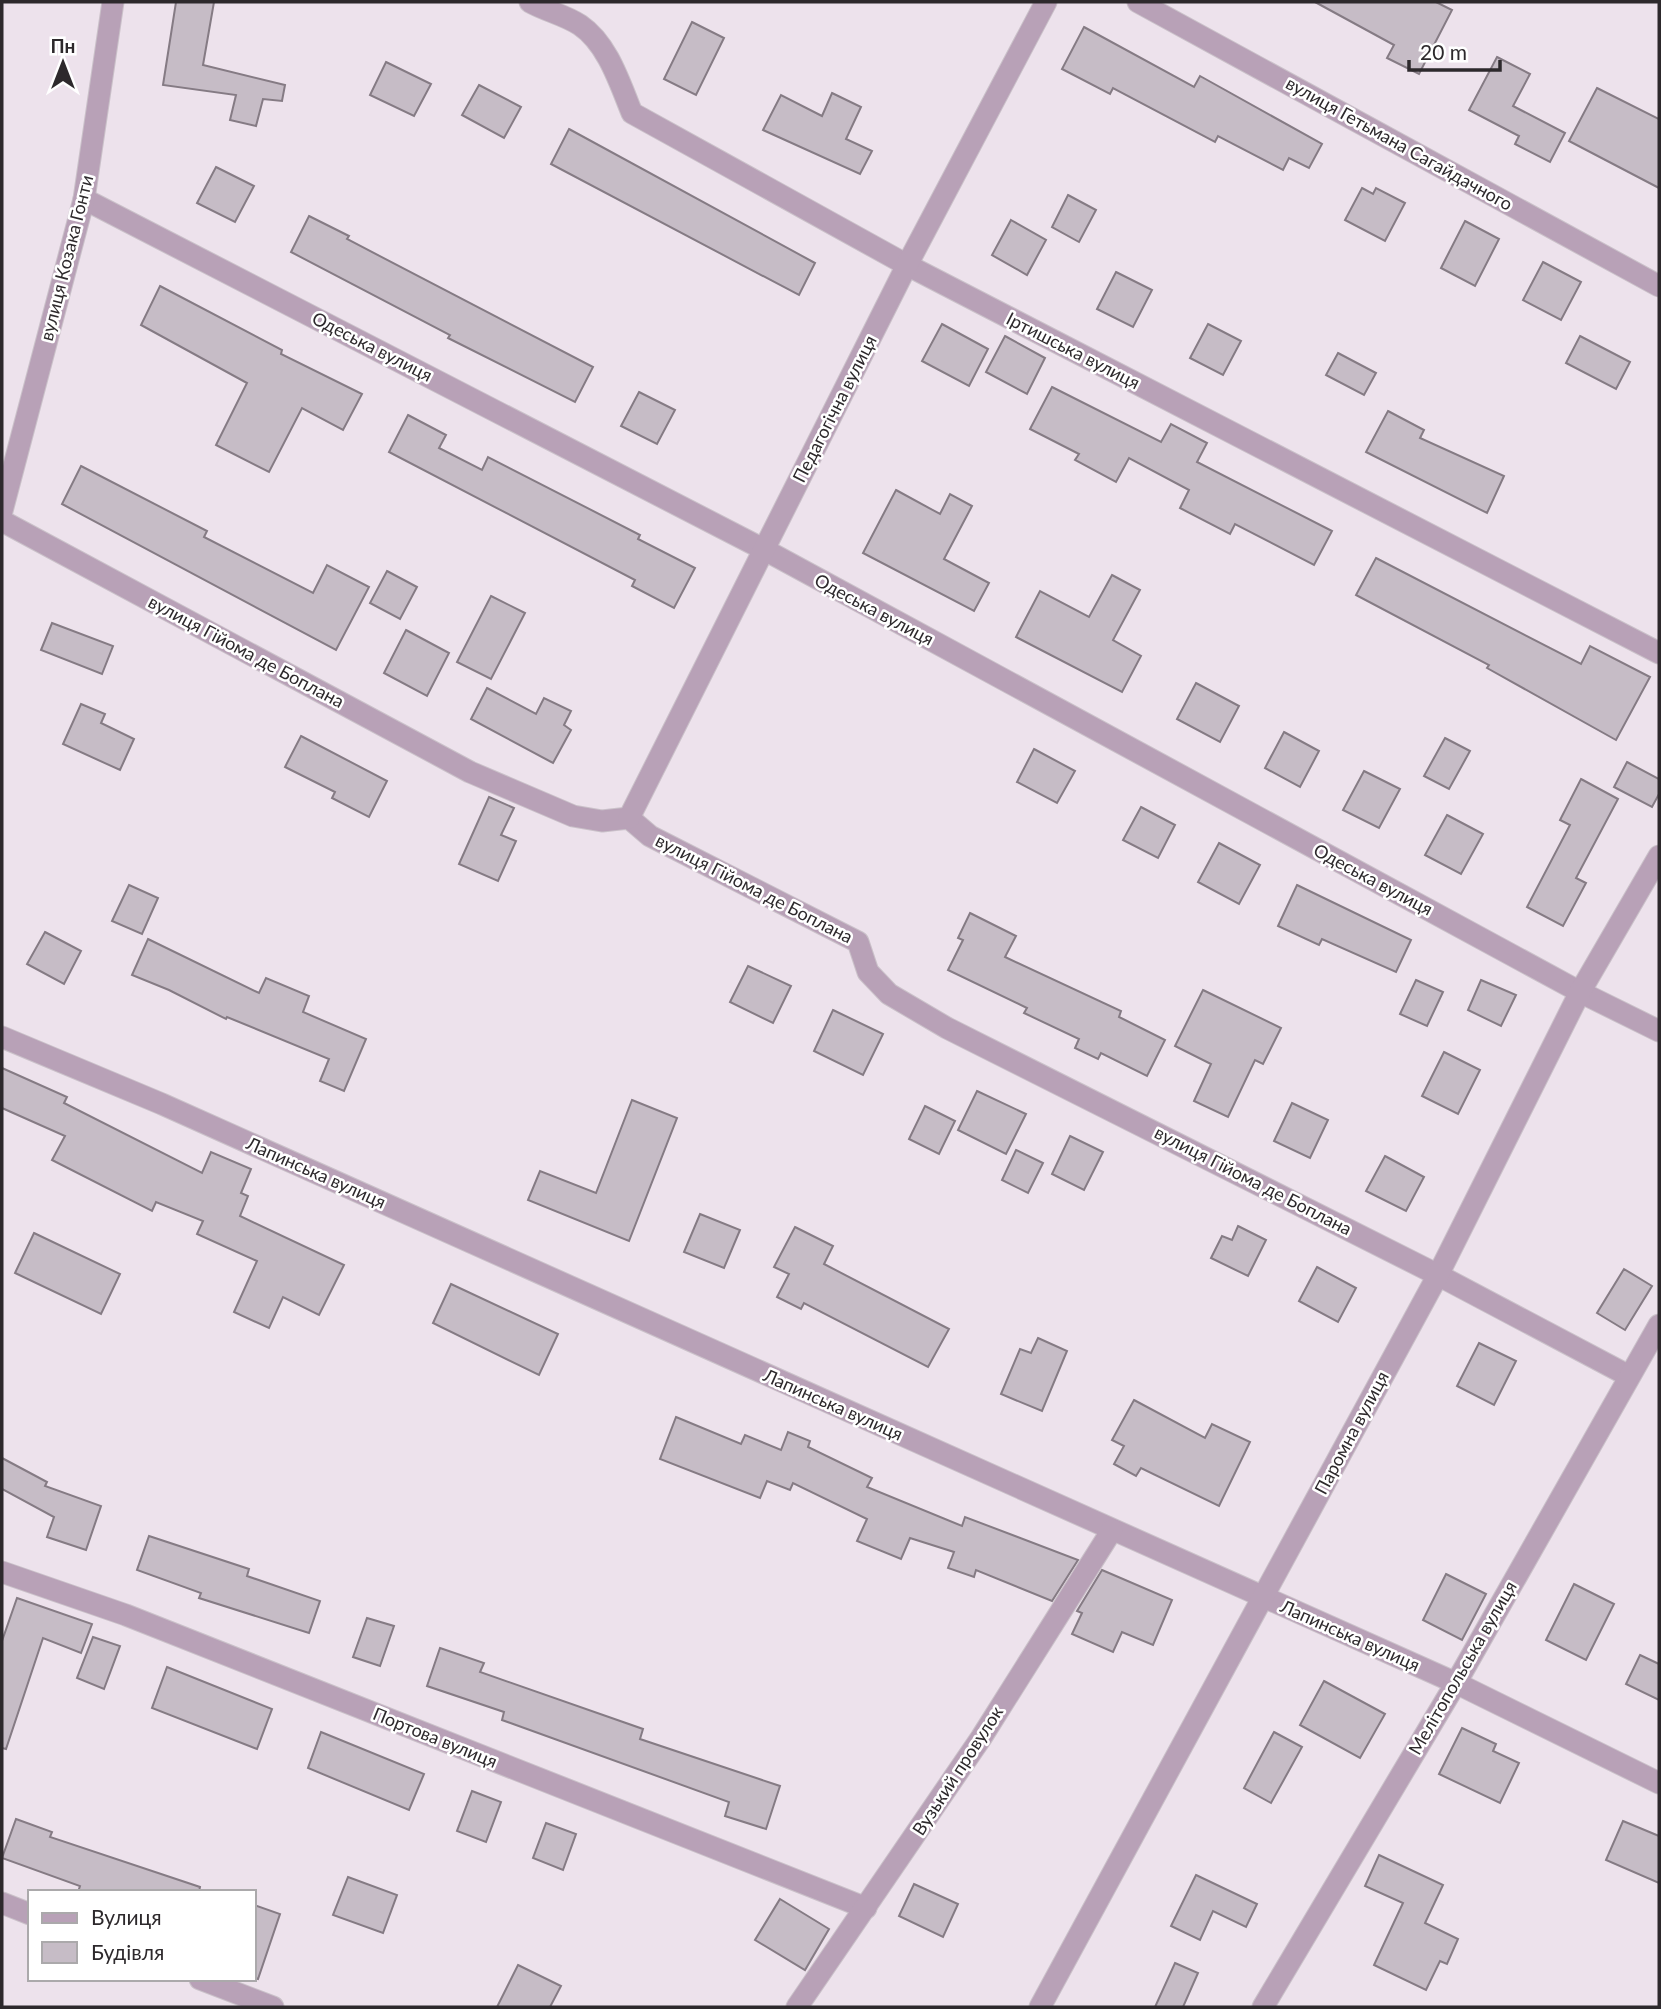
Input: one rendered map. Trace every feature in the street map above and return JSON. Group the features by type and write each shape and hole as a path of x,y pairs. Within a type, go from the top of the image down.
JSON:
{"street":[{"name":"вулиця Козака Гонти","path":"2,511 84,199 113,2"},
{"name":"Іртишська вулиця","path":"530,2 578,24 591,34 615,71 632,113 907,265 1659,653"},
{"name":"Педагогічна вулиця","path":"629,818 907,265 1046,2"},
{"name":"вулиця Гетьмана Сагайдачного","path":"1138,2 1659,286"},
{"name":"Одеська вулиця","path":"84,199 765,550 1580,992 1659,1031"},
{"name":"вулиця Гійома де Боплана","path":"2,521 470,772 573,816 602,821 629,818 650,836 858,942 868,972 889,995 947,1028 1438,1275 1629,1376"},
{"name":"Паромна вулиця","path":"1040,2007 1438,1275 1580,992 1659,856"},
{"name":"Лапинська вулиця","path":"2,1038 162,1104 1263,1597 1456,1684 1659,1783"},
{"name":"Мелітопольська вулиця","path":"1263,2007 1456,1684 1659,1325"},
{"name":"Вузький провулок","path":"797,2007 981,1738 1112,1530"},
{"name":"Портова вулиця","path":"2,1572 126,1615 866,1908"},
{"path":"2,1903 28,1913"},
{"path":"205,1981 274,2007"}],"building":[{"path":"176,2 214,2 203,65 285,85 282,101 263,99 256,126 230,120 236,95 163,85"},
{"path":"1315,2 1436,2 1452,10 1419,74 1387,58 1394,45"},
{"path":"692,22 724,38 696,95 664,79"},
{"path":"1084,27 1194,87 1200,76 1322,144 1309,168 1289,158 1283,170 1218,136 1215,142 1113,88 1110,94 1062,69"},
{"path":"1497,57 1530,74 1513,106 1565,133 1550,162 1515,144 1519,136 1469,110"},
{"path":"386,62 431,84 414,116 370,95"},
{"path":"479,85 521,107 504,138 462,115"},
{"path":"1597,88 1659,119 1659,188 1569,141"},
{"path":"832,93 861,107 846,139 872,151 860,174 763,130 781,95 822,116"},
{"path":"569,129 815,263 799,295 551,164"},
{"path":"216,167 254,186 235,222 197,203"},
{"path":"1362,188 1373,194 1376,188 1405,203 1385,241 1345,220"},
{"path":"1068,195 1096,210 1079,242 1052,227"},
{"path":"309,216 349,236 347,239 593,367 575,402 448,338 450,335 291,252"},
{"path":"1011,220 1046,240 1027,275 992,255"},
{"path":"1465,221 1499,239 1475,286 1441,268"},
{"path":"1543,262 1581,282 1561,320 1523,300"},
{"path":"1116,272 1152,290 1133,327 1097,309"},
{"path":"160,286 282,350 281,354 362,394 343,430 302,408 269,472 216,445 247,383 141,325"},
{"path":"942,324 988,349 969,386 922,361"},
{"path":"1208,324 1241,341 1223,375 1190,358"},
{"path":"1005,336 1045,358 1027,394 986,372"},
{"path":"1580,336 1630,362 1616,389 1566,363"},
{"path":"1338,353 1376,373 1364,395 1326,375"},
{"path":"1052,387 1161,442 1171,424 1207,443 1197,462 1332,531 1314,565 1235,524 1230,534 1180,508 1189,490 1129,458 1116,482 1075,460 1079,454 1030,429"},
{"path":"639,392 675,410 657,444 621,426"},
{"path":"1388,411 1424,430 1420,438 1504,476 1487,513 1366,452"},
{"path":"408,415 446,435 439,448 482,470 488,457 640,535 638,539 695,568 674,608 632,586 635,580 389,452"},
{"path":"81,466 207,531 204,537 313,593 327,565 369,587 336,650 62,504"},
{"path":"896,490 940,514 950,494 972,506 944,559 989,583 974,611 863,553"},
{"path":"1376,558 1581,664 1590,646 1650,677 1616,740 1487,668 1489,665 1356,595"},
{"path":"387,571 417,587 400,619 370,603"},
{"path":"1112,575 1140,590 1113,640 1141,656 1122,692 1016,637 1040,591 1089,617"},
{"path":"491,596 525,613 491,679 457,662"},
{"path":"52,623 113,646 102,674 41,650"},
{"path":"406,630 449,653 427,696 384,673"},
{"path":"1196,683 1239,706 1220,742 1177,719"},
{"path":"487,688 536,714 544,698 571,711 564,725 571,730 553,763 471,719"},
{"path":"81,704 105,714 101,723 134,739 120,770 63,744"},
{"path":"1284,732 1319,751 1300,787 1265,768"},
{"path":"301,736 387,781 369,817 332,798 335,792 285,767"},
{"path":"1445,738 1470,751 1449,789 1424,776"},
{"path":"1034,749 1075,771 1057,803 1017,782"},
{"path":"1627,762 1659,779 1659,794 1652,807 1614,787"},
{"path":"1364,771 1400,789 1379,828 1343,810"},
{"path":"1581,779 1618,799 1576,878 1586,883 1563,926 1527,907 1570,825 1560,820"},
{"path":"489,797 514,808 501,835 516,841 498,881 459,864"},
{"path":"1141,807 1175,825 1158,858 1123,840"},
{"path":"1447,815 1483,834 1461,874 1425,855"},
{"path":"1219,843 1260,865 1239,904 1198,882"},
{"path":"129,885 158,898 142,934 112,921"},
{"path":"1297,885 1411,940 1396,972 1322,939 1319,945 1278,926"},
{"path":"970,913 1016,936 1005,957 1121,1011 1119,1017 1165,1040 1147,1076 1101,1053 1098,1059 1075,1048 1079,1039 1024,1013 1027,1008 948,970 963,940 958,938"},
{"path":"45,932 81,951 64,984 27,964"},
{"path":"148,939 259,993 266,978 309,996 303,1012 366,1039 344,1091 320,1081 329,1059 227,1017 226,1019 169,990 132,975"},
{"path":"748,966 791,986 773,1023 730,1002"},
{"path":"1416,980 1443,992 1427,1026 1400,1014"},
{"path":"1481,980 1516,995 1501,1026 1468,1010"},
{"path":"1203,990 1281,1028 1263,1064 1255,1060 1228,1117 1194,1101 1211,1064 1175,1046"},
{"path":"833,1010 883,1034 863,1075 814,1051"},
{"path":"1444,1052 1480,1070 1458,1114 1422,1096"},
{"path":"2,1068 67,1097 64,1103 202,1173 211,1152 251,1169 241,1193 248,1196 240,1216 344,1265 319,1315 283,1297 269,1328 234,1312 257,1261 197,1234 203,1221 156,1202 152,1211 52,1160 65,1136 2,1108"},
{"path":"977,1091 1026,1114 1006,1154 958,1130"},
{"path":"632,1100 677,1118 629,1241 528,1200 540,1171 596,1193"},
{"path":"1292,1103 1328,1120 1310,1158 1274,1141"},
{"path":"925,1106 955,1121 939,1154 909,1139"},
{"path":"1070,1136 1103,1152 1084,1190 1052,1174"},
{"path":"1016,1150 1043,1163 1028,1193 1002,1180"},
{"path":"1385,1156 1424,1177 1406,1211 1366,1191"},
{"path":"700,1214 740,1230 724,1268 684,1252"},
{"path":"1238,1226 1266,1240 1248,1276 1211,1258 1222,1236 1232,1240"},
{"path":"795,1227 833,1246 824,1264 949,1329 928,1367 804,1303 801,1309 777,1297 789,1274 774,1267"},
{"path":"34,1233 120,1274 101,1314 15,1273"},
{"path":"1317,1267 1356,1288 1338,1322 1299,1301"},
{"path":"1624,1269 1652,1286 1625,1330 1597,1313"},
{"path":"451,1284 558,1334 539,1375 433,1323"},
{"path":"1038,1338 1067,1351 1042,1411 1001,1394 1020,1349 1031,1353"},
{"path":"1479,1343 1516,1361 1494,1405 1457,1386"},
{"path":"1134,1400 1205,1438 1212,1424 1250,1442 1219,1506 1141,1468 1136,1476 1114,1464 1124,1446 1112,1440"},
{"path":"676,1417 741,1444 745,1435 781,1450 788,1432 810,1441 808,1447 872,1478 867,1487 962,1526 965,1517 1078,1560 1052,1601 976,1570 974,1577 948,1568 954,1552 910,1538 901,1559 857,1541 867,1519 793,1483 790,1490 767,1481 760,1498 660,1459"},
{"path":"2,1458 47,1482 45,1486 101,1506 86,1550 47,1537 54,1517 2,1489"},
{"path":"149,1536 249,1569 247,1576 320,1601 309,1633 199,1598 201,1593 137,1570"},
{"path":"1102,1570 1172,1600 1153,1645 1122,1632 1113,1652 1072,1634 1082,1613 1077,1611"},
{"path":"1446,1574 1486,1594 1462,1640 1423,1620"},
{"path":"1574,1584 1614,1604 1586,1660 1546,1640"},
{"path":"17,1598 92,1624 81,1653 43,1638 6,1749 2,1748 2,1641"},
{"path":"367,1618 394,1626 380,1666 353,1657"},
{"path":"93,1637 120,1646 104,1689 77,1678"},
{"path":"440,1648 484,1663 480,1672 643,1729 640,1739 780,1786 766,1829 725,1816 729,1802 502,1720 504,1712 427,1686"},
{"path":"1640,1655 1659,1664 1659,1700 1626,1684"},
{"path":"167,1667 272,1709 257,1749 152,1708"},
{"path":"1324,1681 1385,1714 1360,1758 1300,1725"},
{"path":"1462,1728 1496,1744 1493,1751 1519,1763 1500,1803 1439,1774"},
{"path":"321,1732 424,1774 409,1810 308,1768"},
{"path":"1274,1732 1302,1747 1271,1803 1244,1788"},
{"path":"472,1791 501,1802 486,1842 457,1831"},
{"path":"16,1819 52,1832 50,1837 200,1887 199,1890 79,1890 80,1886 2,1858"},
{"path":"1623,1821 1659,1836 1659,1883 1606,1860"},
{"path":"546,1823 576,1834 563,1870 533,1858"},
{"path":"1379,1855 1443,1885 1425,1923 1458,1939 1447,1964 1440,1961 1426,1990 1374,1965 1403,1903 1365,1886"},
{"path":"1196,1875 1257,1904 1246,1927 1213,1911 1200,1940 1171,1926"},
{"path":"348,1877 397,1895 383,1933 333,1915"},
{"path":"914,1884 958,1904 943,1937 899,1916"},
{"path":"780,1899 829,1929 805,1970 755,1940"},
{"path":"256,1906 280,1914 256,1978"},
{"path":"1175,1963 1198,1973 1183,2007 1155,2007"},
{"path":"518,1965 561,1986 550,2007 497,2007"}]}
